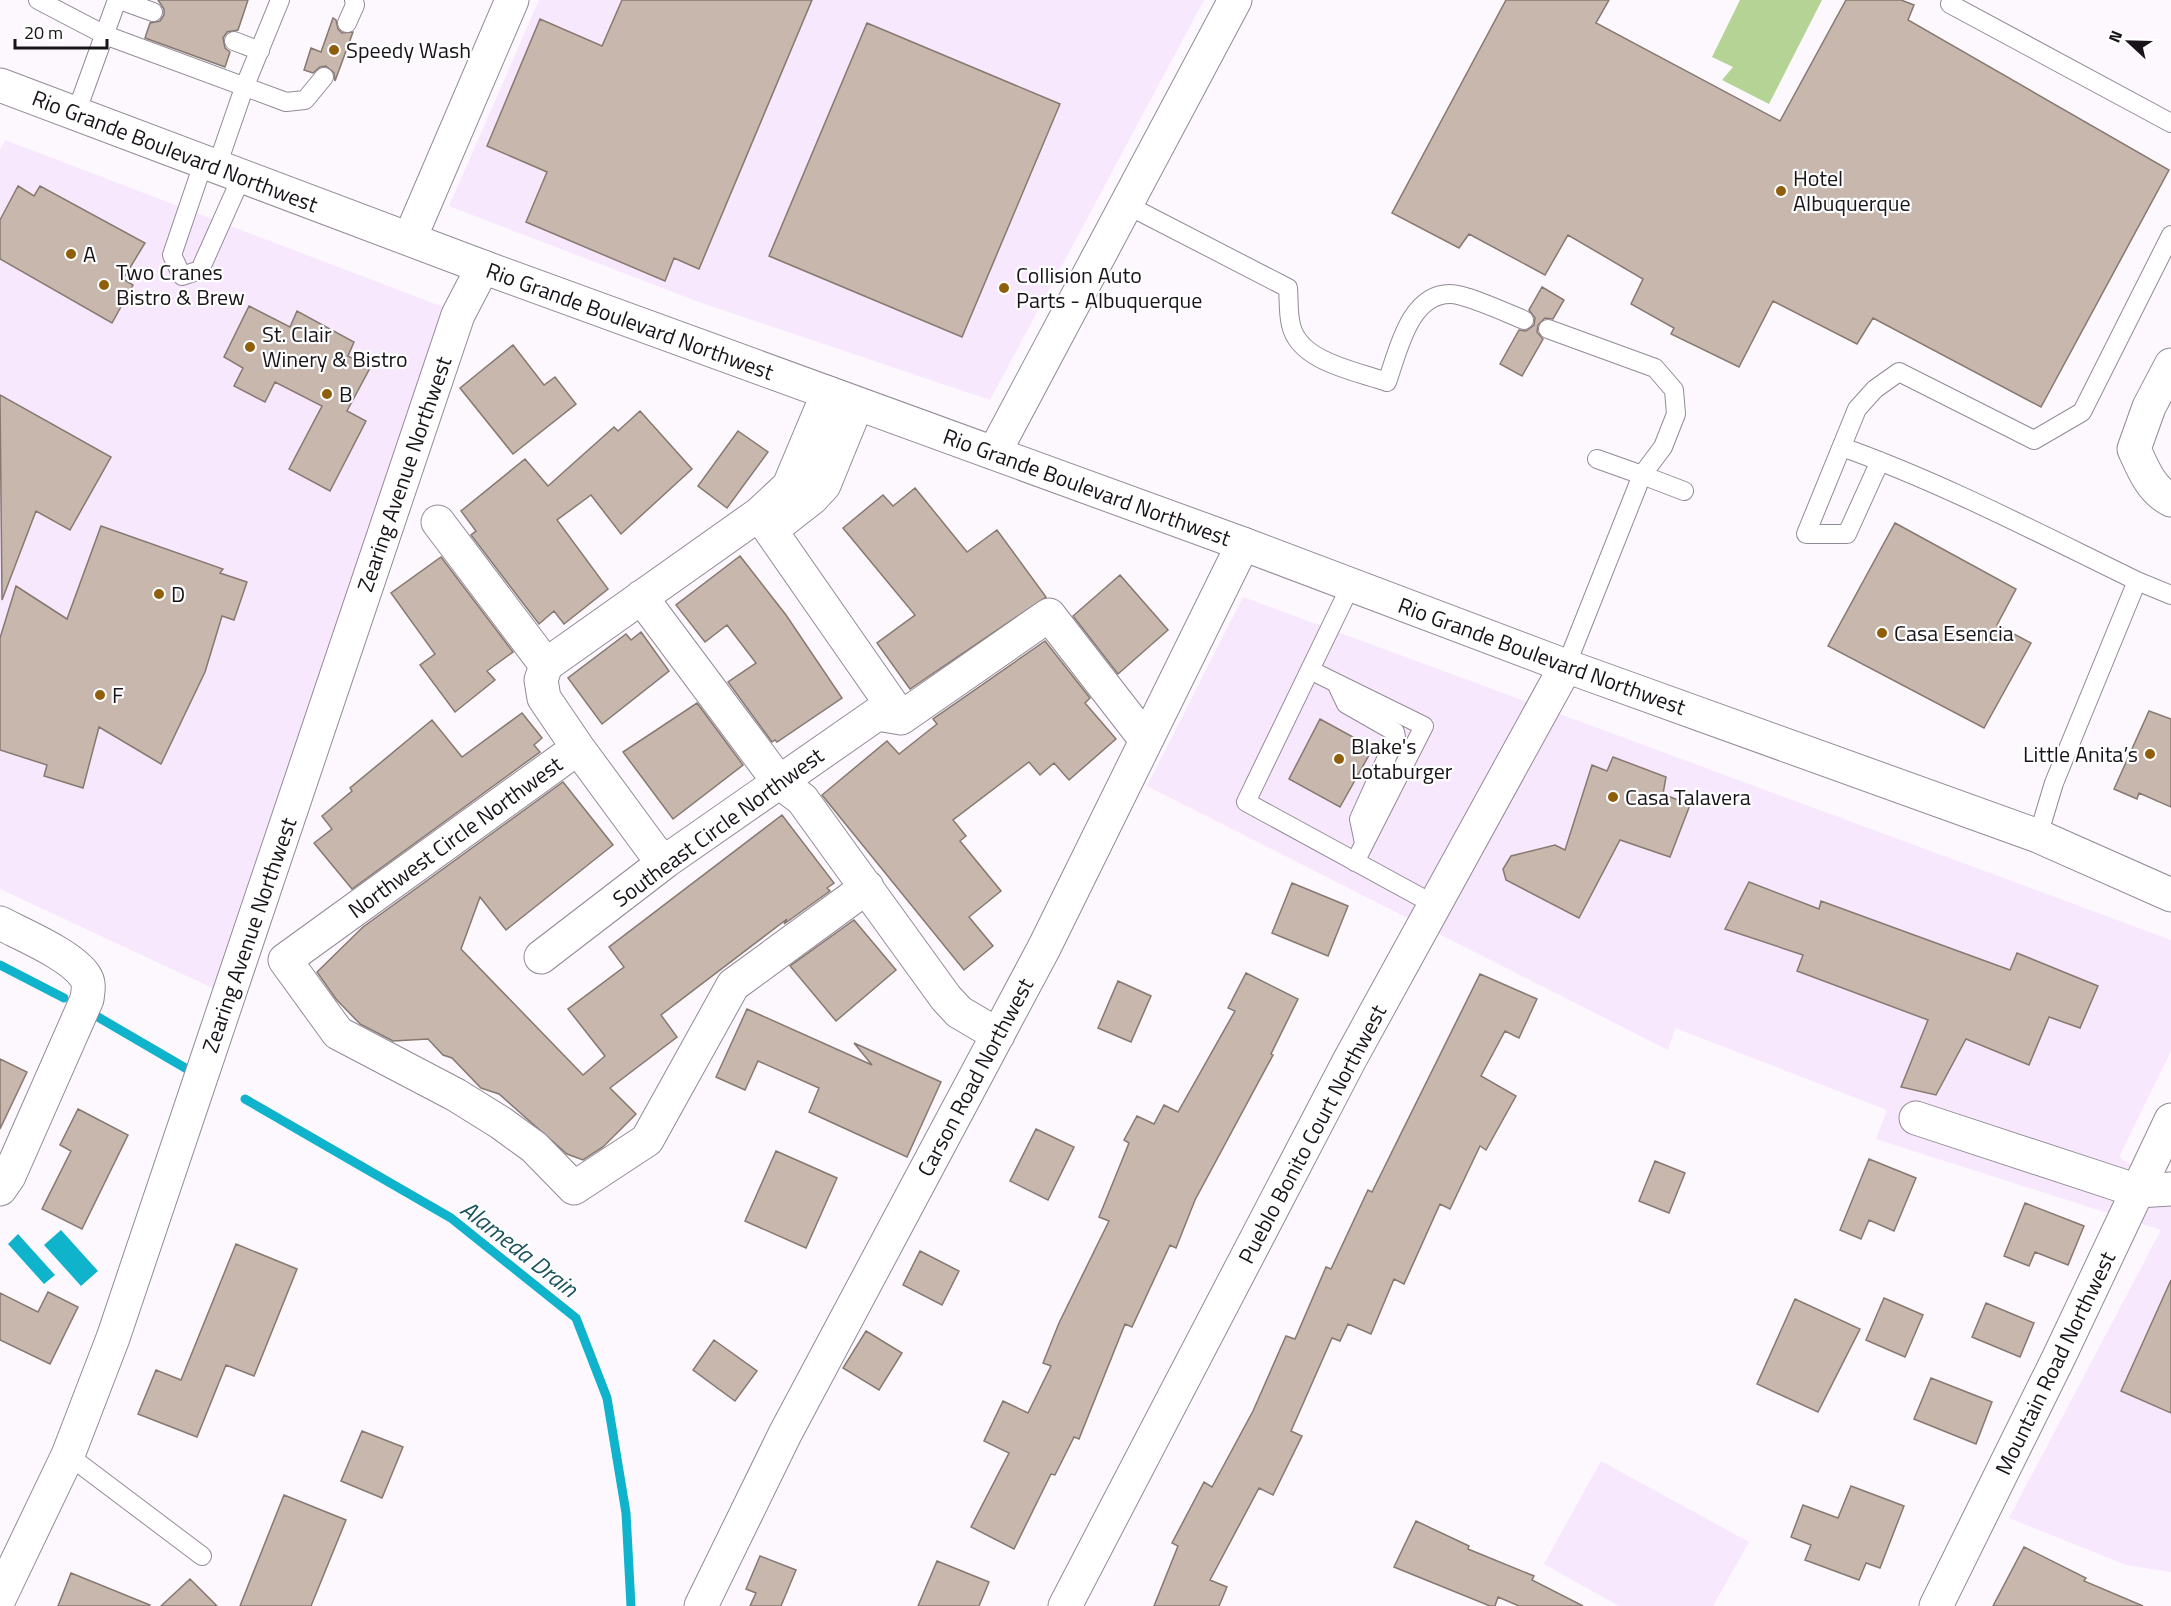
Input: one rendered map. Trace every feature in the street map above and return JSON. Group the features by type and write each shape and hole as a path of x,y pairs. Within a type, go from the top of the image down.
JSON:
{"street":[{"path":"410,238 512,0"},
{"path":"994,453 1235,0"},
{"name":"Rio Grande Boulevard Northwest","path":"2,91 76,113 483,267 1243,544 1566,666 2038,836 2171,895"},
{"name":"Zearing Avenue Northwest","path":"0,1597 12,1543 68,1455 117,1327 458,315 483,267"},
{"path":"2171,365 2149,407 2134,449 2146,476 2163,496 2171,500"},
{"path":"438,522 546,665 641,597 765,522 812,498 824,485 843,399"},
{"path":"765,522 901,718 1049,615 1146,740"},
{"name":"Carson Road Northwest","path":"701,1606 784,1434 1044,948 1243,544"},
{"path":"641,597 779,782 802,799 959,1012 998,1035"},
{"name":"Northwest Circle Northwest","path":"546,665 541,680 544,698 578,748 285,960 338,1033 456,1095 501,1123 534,1148 574,1188 647,1140 733,985 867,887"},
{"name":"Pueblo Bonito Court Northwest","path":"1065,1606 1344,1071 1566,666"},
{"name":"Southeast Circle Northwest","path":"541,957 666,861 877,714 901,718"},
{"path":"578,748 653,850 666,861"},
{"path":"0,922 63,958 86,976 89,985 82,1010 9,1176 0,1189"},
{"path":"1916,1118 2138,1191 2171,1189"},
{"name":"Mountain Road Northwest","path":"1936,1606 2171,1120"}],"lane":[{"path":"38,0 105,35 286,102 305,100 324,77"},
{"path":"76,113 118,0 153,12"},
{"path":"221,168 172,255 182,276 200,270 221,168 244,88 280,0"},
{"path":"347,23 355,5 354,0"},
{"path":"1952,0 1950,4 2171,123"},
{"path":"234,41 260,51"},
{"path":"1127,205 1288,288 1291,326 1300,344 1318,357 1387,382 1408,326 1419,308 1434,297 1451,294 1524,320"},
{"path":"1880,461 1847,534 1806,534 1857,409 1875,389 1899,372 2034,440 2082,412 2171,235"},
{"path":"1548,329 1655,368 1674,390 1676,414 1663,447 1642,475 1566,666"},
{"path":"1842,447 1880,461 2171,595"},
{"path":"1597,459 1684,491"},
{"path":"2038,836 2054,783 2137,581"},
{"path":"1351,585 1246,802 1435,905"},
{"path":"1310,670 1424,726 1355,862"},
{"path":"1336,683 1346,704 1395,732 1396,737 1359,819 1364,843"},
{"path":"68,1455 202,1556"}],"shaded area":[{"path":"539,0 1204,0 990,400 699,302 449,206"},
{"path":"5,140 451,310 221,992 0,889 0,150"},
{"path":"1243,597 2171,940 2171,1051 2119,1157 2171,1191 2171,1572 2126,1565 2009,1518 2161,1230 1876,1139 1887,1110 1675,1028 1668,1050 1147,786"},
{"path":"1601,1461 1749,1542 1713,1606 1619,1606 1544,1564"}],"green space":[{"path":"1740,0 1822,0 1769,104 1722,80 1733,67 1712,57"}],"water":[{"path":"61,1230 98,1271 81,1286 44,1245"},
{"path":"18,1234 55,1275 44,1284 8,1244"}],"building":[{"path":"158,0 248,0 238,30 227,32 223,38 225,48 230,52 225,67 145,38 150,23 160,21 164,15 164,9"},
{"path":"622,0 812,0 699,269 674,258 665,281 526,222 547,172 487,146 540,19 602,46"},
{"name":"Hotel Albuquerque","path":"1506,0 1609,0 1596,23 1780,121 1846,0 1901,0 1914,5 1908,20 2169,170 2041,407 1873,318 1857,344 1773,301 1739,367 1671,334 1674,328 1631,304 1643,279 1568,235 1545,275 1469,234 1459,248 1392,213"},
{"name":"Speedy Wash","path":"333,18 342,33 353,32 335,81 334,73 326,66 320,67 313,73 304,70 311,48 321,52"},
{"path":"867,23 1060,104 962,337 769,256"},
{"name":"A","path":"18,186 34,196 40,186 145,243 123,279 133,285 112,323 0,259 0,220"},
{"path":"1542,287 1564,300 1553,319 1545,318 1538,325 1537,332 1543,339 1522,376 1500,364 1519,330 1526,331 1534,325 1535,318 1529,310"},
{"name":"B","path":"249,306 290,327 297,311 354,342 348,356 370,368 347,411 366,421 330,491 289,469 322,406 275,382 265,402 234,386 243,368 224,357"},
{"path":"513,345 544,385 555,377 576,404 513,454 460,388"},
{"path":"0,395 111,457 70,530 36,511 2,600"},
{"path":"640,411 692,469 621,534 591,495 557,520 608,589 564,624 554,611 539,624 471,535 476,531 461,511 525,459 548,486 614,427 618,431"},
{"path":"738,431 768,452 727,508 698,486"},
{"path":"915,488 967,552 997,530 1046,597 910,689 877,643 915,615 843,528 883,495 893,506"},
{"name":"Casa Esencia","path":"1895,523 2016,589 1997,625 2031,643 1984,728 1828,646"},
{"path":"101,526 223,569 220,573 247,582 234,620 222,616 205,672 161,764 99,727 83,788 44,776 47,765 0,750 0,638 16,586 67,619"},
{"path":"740,556 786,615 842,698 777,742 775,740 772,742 728,682 756,663 727,625 705,642 676,605"},
{"path":"441,557 513,652 487,671 495,680 455,712 420,665 435,654 391,593"},
{"path":"1120,575 1168,630 1118,674 1073,616"},
{"path":"641,632 669,671 602,724 568,678 626,634 631,640"},
{"path":"1045,641 1090,698 1085,703 1116,739 1069,780 1054,763 1040,775 1029,762 953,820 966,836 960,841 1001,891 969,917 993,946 964,970 822,795 887,741 899,754 937,724 933,719"},
{"path":"697,703 743,765 673,819 623,752"},
{"name":"Little Anita’s","path":"2149,711 2171,719 2171,807 2139,793 2137,799 2114,789"},
{"path":"522,713 542,738 534,745 540,752 352,889 314,843 332,829 322,816 352,791 350,788 432,720 462,757"},
{"path":"1320,719 1373,748 1340,807 1289,779"},
{"path":"1613,757 1666,777 1663,794 1690,805 1670,857 1620,840 1579,918 1506,880 1503,869 1511,856 1555,845 1565,850 1592,765 1607,771"},
{"path":"563,782 613,845 506,930 480,897 461,949 583,1075 605,1056 568,1009 624,967 609,947 782,815 834,883 827,888 830,891 784,924 787,919 661,1015 677,1037 610,1088 636,1114 603,1147 583,1160 567,1154 499,1094 481,1088 452,1058 443,1055 428,1039 393,1041 360,1024 336,999 317,972 363,927"},
{"path":"1749,882 1819,909 1821,901 2010,970 2017,953 2098,986 2080,1028 2049,1017 2029,1065 1966,1039 1936,1095 1901,1087 1928,1020 1797,971 1803,955 1725,929"},
{"path":"1292,883 1348,906 1328,956 1272,933"},
{"path":"854,920 896,970 836,1021 790,966"},
{"path":"1246,973 1298,999 1271,1054 1273,1055 1195,1200 1176,1248 1170,1245 1132,1327 1125,1324 1079,1439 1074,1437 1055,1475 1051,1474 1014,1549 971,1527 1009,1453 984,1441 1003,1401 1028,1413 1051,1366 1043,1363 1059,1323 1109,1221 1099,1217 1129,1143 1124,1140 1137,1116 1154,1124 1164,1105 1178,1112 1235,1011 1228,1008"},
{"path":"1480,974 1537,999 1519,1038 1505,1031 1481,1076 1516,1096 1486,1150 1480,1146 1450,1209 1440,1204 1404,1284 1394,1279 1371,1334 1348,1324 1340,1341 1332,1338 1291,1431 1302,1436 1273,1495 1259,1488 1210,1580 1227,1587 1219,1606 1154,1606 1178,1546 1172,1543 1204,1482 1212,1487 1253,1411 1286,1336 1295,1339 1326,1267 1331,1269 1368,1190 1372,1192"},
{"path":"1118,981 1151,996 1131,1042 1098,1028"},
{"path":"747,1009 872,1065 854,1043 941,1082 907,1157 809,1112 819,1088 758,1061 745,1090 716,1077"},
{"path":"0,1059 27,1072 0,1129"},
{"path":"78,1109 128,1135 82,1229 42,1209 71,1151 60,1145"},
{"path":"1036,1129 1074,1147 1048,1200 1010,1181"},
{"path":"776,1151 837,1178 806,1248 745,1221"},
{"path":"1869,1159 1916,1178 1894,1231 1869,1220 1861,1239 1840,1230"},
{"path":"1655,1161 1685,1173 1669,1213 1639,1201"},
{"path":"2025,1203 2084,1226 2068,1265 2035,1252 2029,1266 2004,1256"},
{"path":"236,1244 297,1269 254,1376 226,1365 197,1437 138,1414 156,1370 181,1380"},
{"path":"920,1251 959,1271 942,1305 903,1285"},
{"path":"2171,1280 2171,1413 2121,1391"},
{"path":"48,1292 78,1307 50,1364 0,1340 0,1293 38,1312"},
{"path":"1884,1298 1923,1315 1905,1357 1866,1340"},
{"path":"1795,1299 1860,1329 1818,1412 1757,1384"},
{"path":"1986,1303 2034,1323 2020,1357 1972,1337"},
{"path":"866,1331 902,1353 879,1390 843,1368"},
{"path":"714,1340 757,1371 735,1401 693,1370"},
{"path":"1931,1378 1992,1402 1976,1444 1914,1419"},
{"path":"362,1431 403,1447 382,1498 341,1481"},
{"path":"1851,1486 1904,1506 1880,1568 1866,1563 1859,1580 1805,1560 1811,1545 1791,1537 1803,1505 1838,1518"},
{"path":"284,1495 346,1520 311,1606 240,1606"},
{"path":"1416,1521 1469,1546 1468,1549 1534,1576 1532,1580 1583,1606 1519,1606 1498,1597 1495,1606 1490,1606 1394,1567"},
{"path":"2024,1547 2086,1578 2084,1581 2143,1606 1993,1606"},
{"path":"760,1556 796,1570 781,1606 750,1606 756,1593 746,1589"},
{"path":"937,1561 989,1582 979,1606 918,1606"},
{"path":"71,1573 150,1605 58,1606"},
{"path":"190,1579 217,1606 161,1606"}],"waterway":[{"name":"Alameda Drain","path":"0,965 64,998"},
{"name":"Alameda Drain","path":"98,1017 187,1069"},
{"name":"Alameda Drain","path":"245,1099 451,1218 576,1318 607,1398 626,1513 631,1606"}],"place":[{"name":"Speedy Wash","path":"334,50"},
{"name":"Hotel Albuquerque","path":"1781,191"},
{"name":"A","path":"71,254"},
{"name":"Two Cranes Bistro & Brew","path":"104,285"},
{"name":"Collision Auto Parts - Albuquerque","path":"1004,288"},
{"name":"St. Clair Winery & Bistro","path":"250,347"},
{"name":"B","path":"327,394"},
{"name":"D","path":"159,594"},
{"name":"Casa Esencia","path":"1882,633"},
{"name":"F","path":"100,695"},
{"name":"Little Anita’s","path":"2150,754"},
{"name":"Blake's Lotaburger","path":"1339,759"},
{"name":"Casa Talavera","path":"1613,797"}]}
